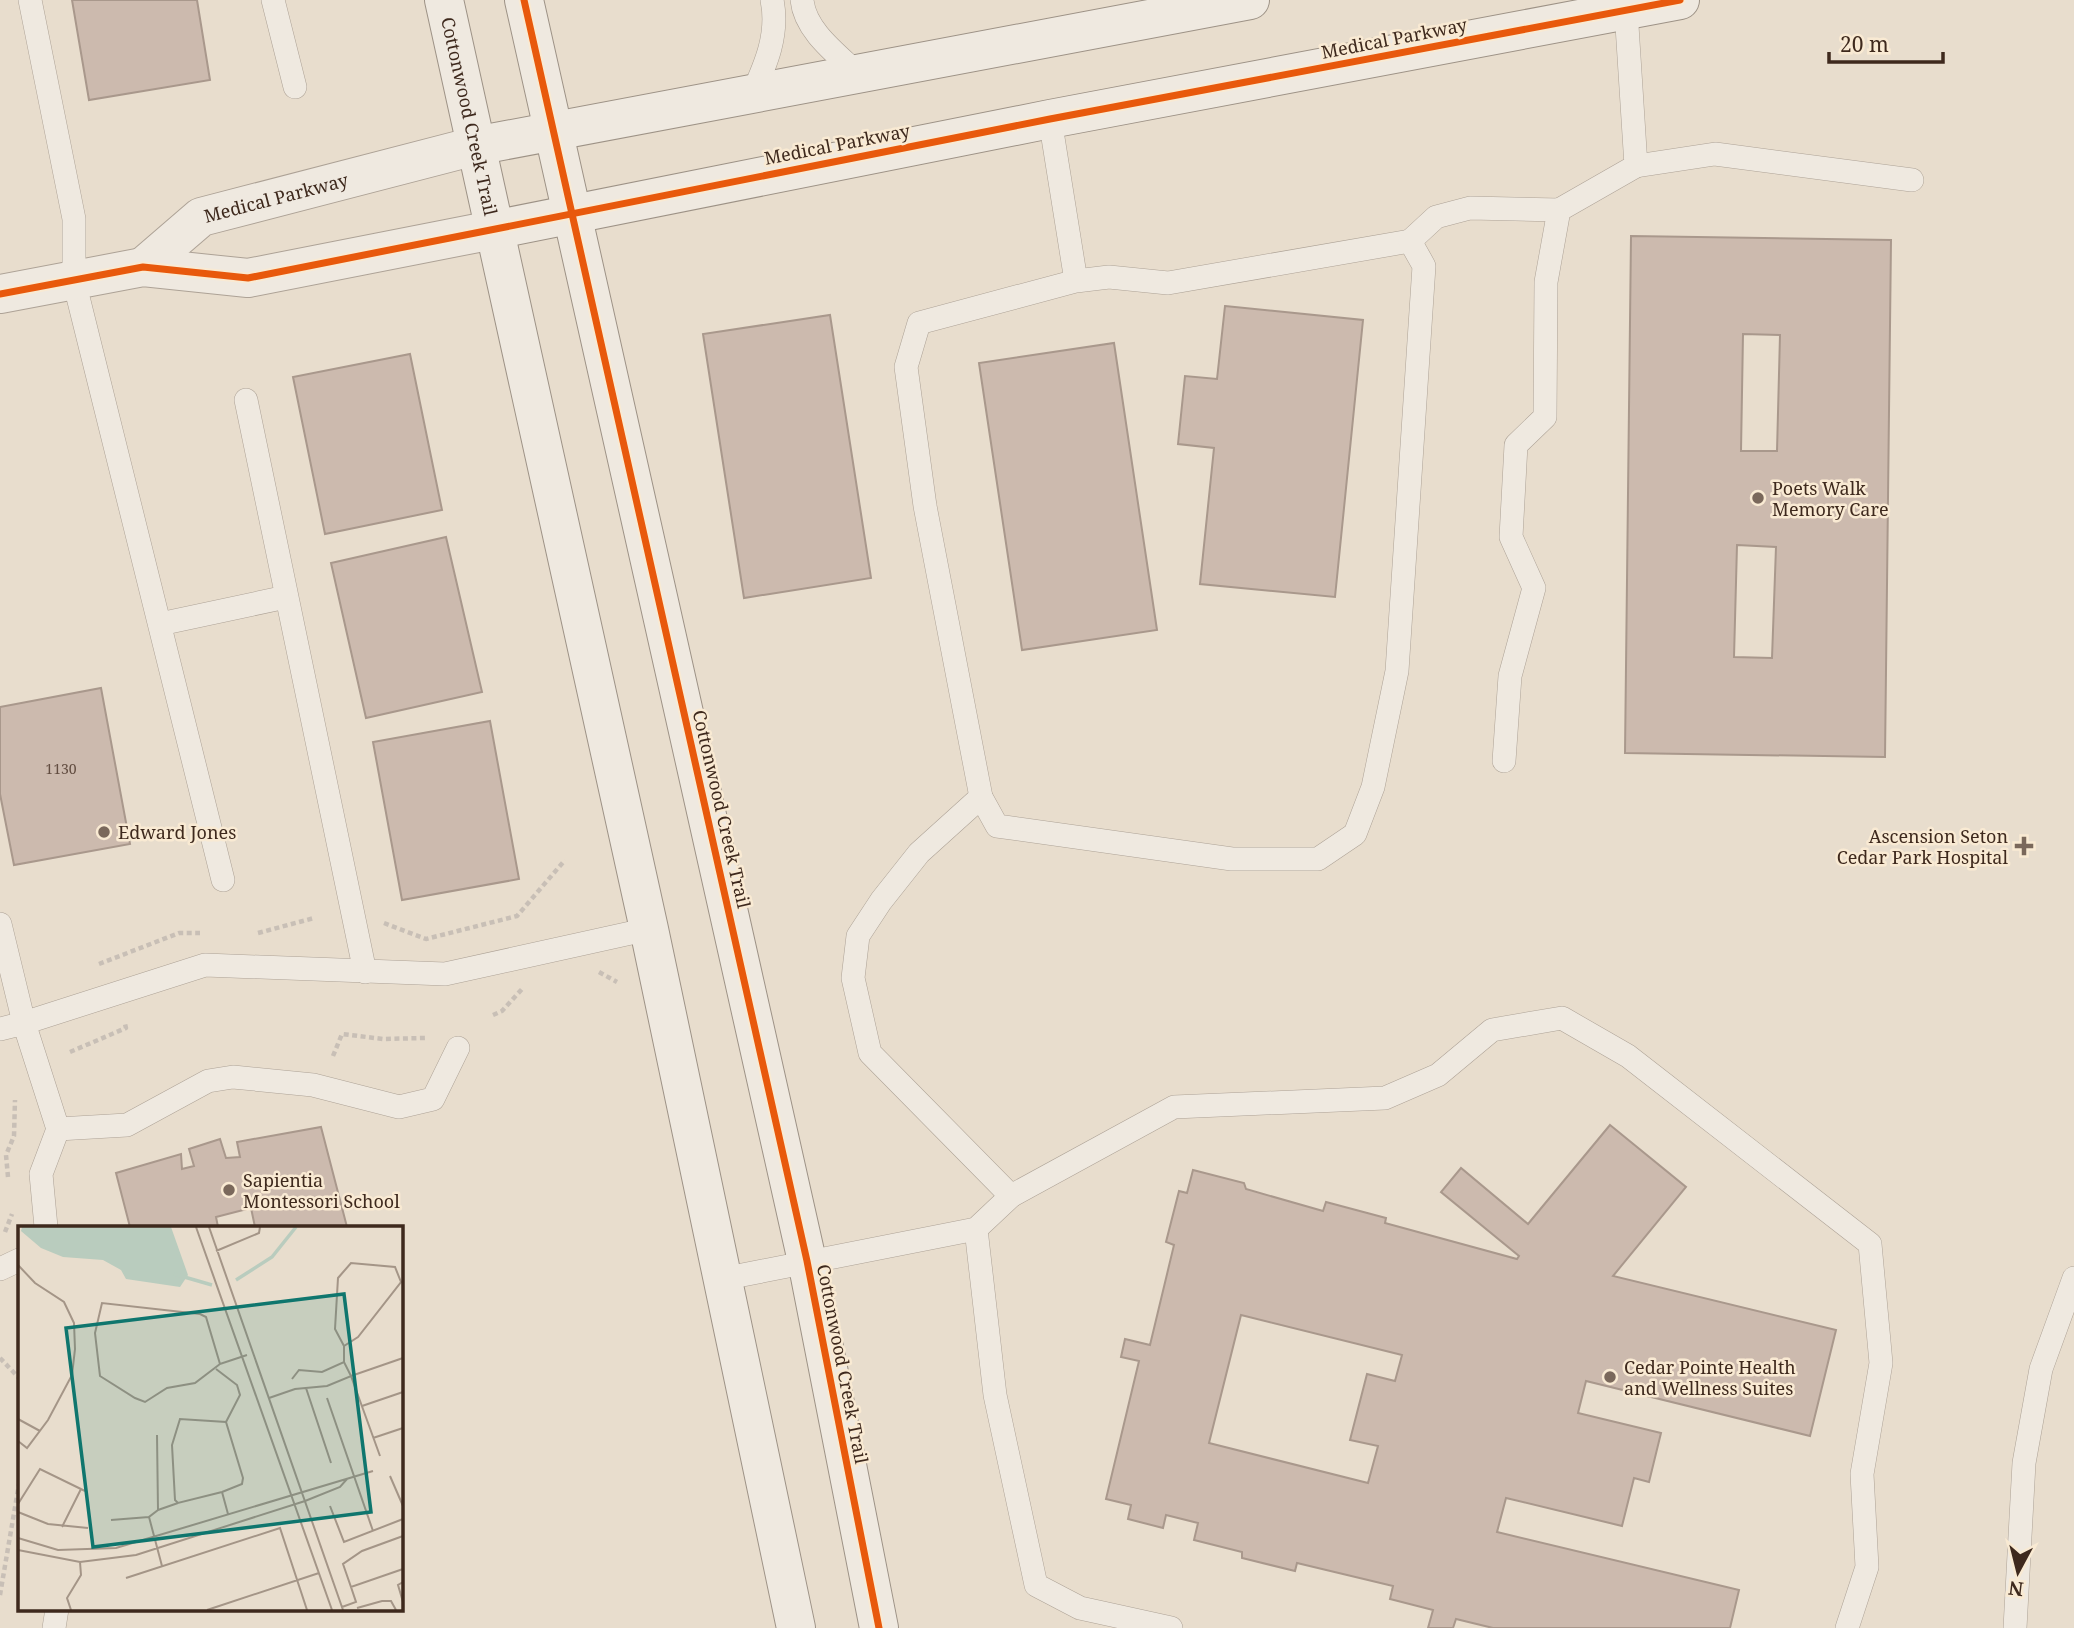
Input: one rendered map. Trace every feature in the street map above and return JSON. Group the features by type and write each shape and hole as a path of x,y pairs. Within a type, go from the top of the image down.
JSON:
{"street":[{"name":"Cottonwood Creek Trail","path":"444,0 649,929 796,1628"},
{"name":"Cottonwood Creek Trail","path":"524,0 807,1261 879,1628"},
{"name":"Medical Parkway","path":"143,267 201,217 475,146 1250,0"},
{"name":"Medical Parkway","path":"0,294 143,267 248,278 1625,5 1680,0"}],"lane":[{"path":"30,0 74,219 74,281 223,880"},
{"path":"273,0 295,87"},
{"path":"752,95 769,57 775,17 772,0"},
{"path":"802,0 804,16 859,75"},
{"path":"1625,5 1636,166"},
{"path":"1051,119 1076,281"},
{"path":"1410,241 1424,266 1397,671 1373,787 1355,834 1318,859 1232,859 997,826 981,797 925,506 906,368 919,323 1076,281 1109,277 1168,283 1410,241 1436,217 1470,208 1559,210 1636,166 1715,154 1912,180"},
{"path":"1504,761 1510,676 1534,588 1511,537 1516,446 1545,417 1546,282 1559,210"},
{"path":"246,400 365,972"},
{"path":"160,624 286,597"},
{"path":"981,797 919,853 881,901 858,936 853,978 870,1053 1011,1196"},
{"path":"0,924 24,1023 58,1129 41,1174 46,1226"},
{"path":"0,1029 205,965 445,974 649,929"},
{"path":"722,1279 976,1229 1011,1196 1174,1107 1385,1098 1438,1075 1492,1030 1562,1018 1628,1056 1870,1244 1881,1363 1862,1474 1867,1567 1847,1628"},
{"path":"58,1129 127,1125 208,1081 233,1077 313,1085 399,1107 433,1099 458,1048"},
{"path":"976,1229 995,1395 1036,1585 1080,1608 1171,1628"},
{"path":"0,1269 18,1260"},
{"path":"2015,1628 2024,1463 2041,1369 2074,1278"},
{"path":"54,1628 57,1610"}],"path":[{"path":"380,923 426,939 517,916 565,860"},
{"path":"70,1052 127,1028 125,1024"},
{"path":"333,1056 342,1034 383,1039 425,1038"},
{"path":"0,1358 18,1377"},
{"path":"0,1595 18,1489"}],"building":[{"path":"72,0 197,0 210,80 89,100"},
{"name":"Poets Walk Memory Care","path":"1631,236 1891,240 1885,757 1625,753","holes":["1743,334 1780,335 1777,451 1741,451","1737,545 1776,547 1772,658 1734,657"]},
{"path":"1225,306 1363,320 1335,597 1200,584 1214,448 1178,444 1185,376 1217,379"},
{"path":"830,315 871,578 744,598 703,334"},
{"path":"1114,343 1157,630 1022,650 979,363"},
{"path":"410,354 442,510 325,534 293,377"},
{"path":"446,537 482,692 366,718 331,563"},
{"path":"101,688 130,844 14,865 0,794 0,707"},
{"path":"490,721 519,879 402,900 373,742"},
{"name":"Cedar Pointe Health and Wellness Suites","path":"1610,1125 1686,1187 1613,1276 1836,1330 1810,1436 1586,1381 1578,1413 1661,1433 1649,1482 1634,1478 1622,1526 1506,1498 1497,1532 1739,1590 1730,1628 1493,1628 1456,1619 1453,1628 1428,1628 1433,1610 1390,1599 1393,1586 1297,1563 1295,1571 1242,1558 1242,1552 1194,1540 1198,1523 1166,1515 1163,1528 1128,1519 1131,1505 1106,1499 1139,1361 1121,1357 1125,1339 1150,1345 1174,1245 1166,1242 1179,1191 1187,1193 1193,1170 1244,1183 1246,1189 1323,1211 1326,1202 1386,1218 1385,1223 1517,1259 1519,1256 1441,1192 1461,1168 1528,1224","holes":["1241,1315 1402,1355 1395,1381 1367,1374 1350,1440 1378,1446 1368,1483 1209,1443"]},
{"name":"Sapientia Montessori School","path":"321,1127 347,1226 255,1226 251,1208 216,1217 218,1226 130,1226 116,1173 181,1154 182,1169 194,1166 189,1149 220,1139 226,1158 240,1157 237,1142"}],"cycle path":[{"path":"524,0 807,1261 879,1628"},
{"path":"0,294 143,267 248,278 1050,119 1680,0"}],"place":[{"name":"Poets Walk Memory Care","path":"1758,498"},
{"name":"Edward Jones","path":"104,832"},
{"name":"Ascension Seton Cedar Park Hospital","path":"2024,846"},
{"name":"Sapientia Montessori School","path":"229,1190"},
{"name":"Cedar Pointe Health and Wellness Suites","path":"1610,1377"}]}
